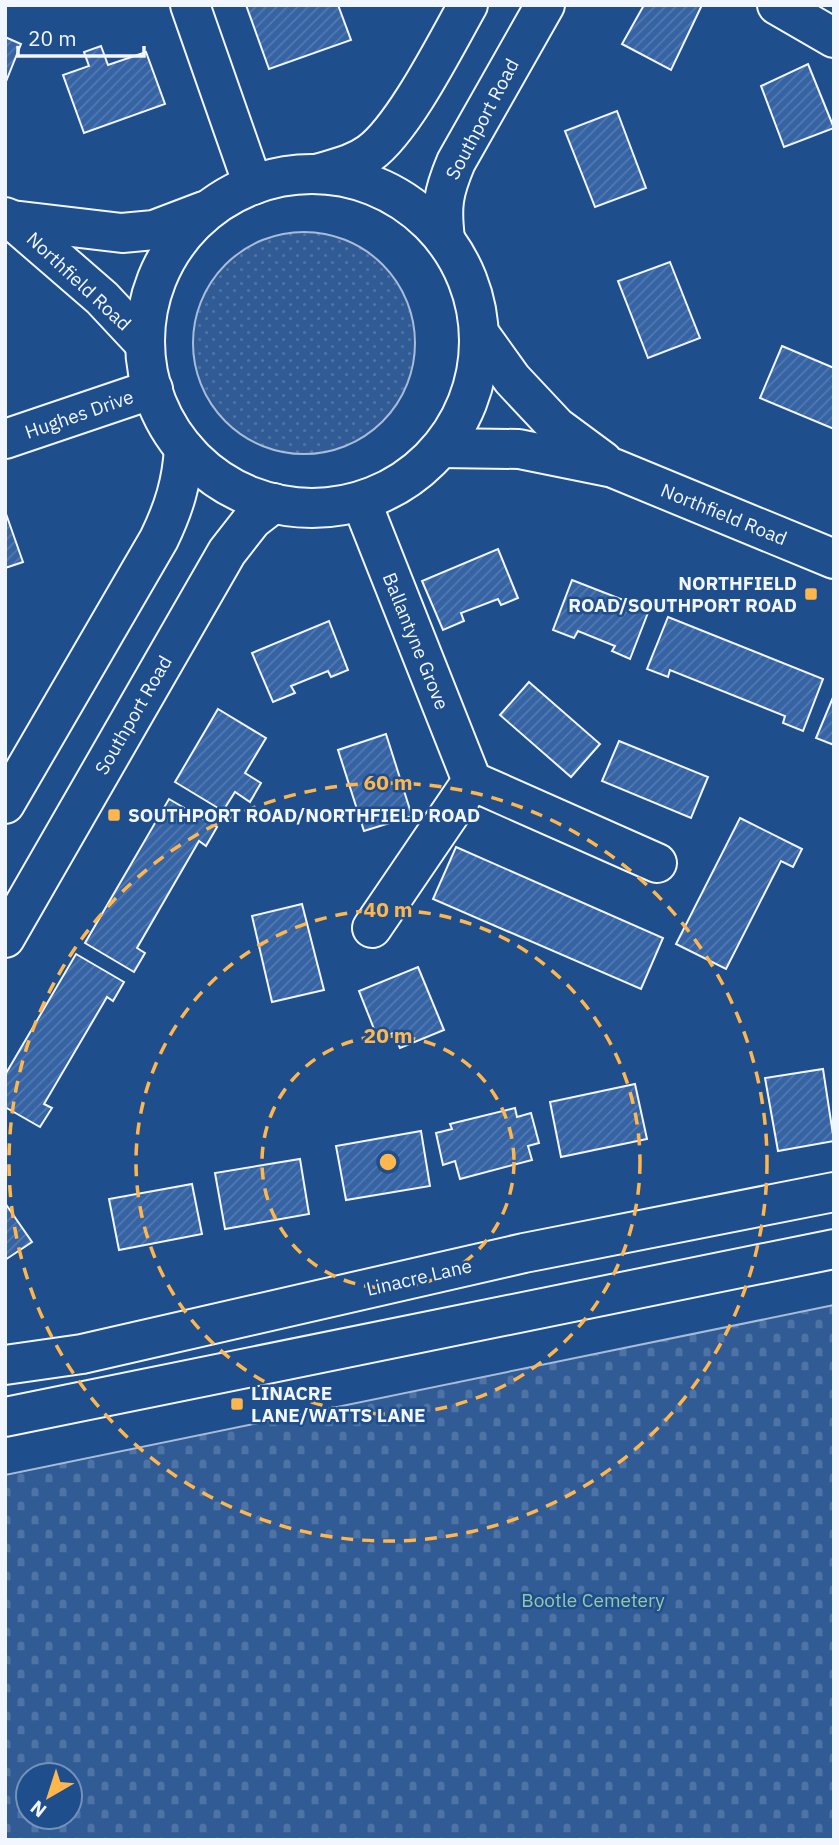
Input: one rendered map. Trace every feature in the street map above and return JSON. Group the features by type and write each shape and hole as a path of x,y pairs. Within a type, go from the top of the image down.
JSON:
{"main road":[{"path":"190,5 253,185"},
{"path":"320,173 356,179 390,192 420,213 445,239 464,268 475,301 479,333 476,374 463,413 441,448 418,471 391,489 361,501 303,508 248,495 225,482 203,467 184,448 166,420 153,389 145,344 149,305 161,268 182,235 209,209 234,192 290,175 320,173 350,164 371,153 409,106 468,5"},
{"name":"Southport Road","path":"445,239 442,210 446,186 456,162 545,5"},
{"path":"777,5 834,38"},
{"name":"Northfield Road","path":"9,219 122,233 154,230 209,209"},
{"name":"Northfield Road","path":"9,219 102,298 145,344"},
{"name":"Northfield Road","path":"479,333 512,379 557,427 613,468"},
{"name":"Hughes Drive","path":"5,439 153,389"},
{"path":"5,804 159,539 176,502 182,478 184,448"},
{"name":"Northfield Road","path":"441,448 519,449 613,468 834,559"},
{"name":"Ballantyne Grove","path":"361,501 472,781"},
{"name":"Southport Road","path":"5,937 227,552 252,520 274,503"},
{"path":"372,928 472,781 657,863"},
{"name":"Linacre Lane","path":"5,1365 82,1354 524,1253 834,1192"},
{"path":"5,1418 834,1249"}],"green space":[{"path":"293,232 315,232 347,240 366,250 383,264 397,281 407,300 415,343 407,386 397,405 383,422 366,436 347,446 315,454 293,454 261,446 242,436 218,414 201,386 193,354 193,332 201,300 211,281 233,257 261,240"},
{"name":"Bootle Cemetery","path":"834,1305 834,1840 5,1840 5,1475"}],"building":[{"path":"246,5 338,5 351,40 269,69"},
{"path":"644,5 702,5 671,70 622,44"},
{"path":"5,37 21,44 5,84"},
{"path":"101,46 108,65 146,52 165,104 84,133 63,75 89,66 84,52"},
{"path":"808,64 834,128 784,147 761,86"},
{"path":"617,111 646,188 595,207 565,131"},
{"path":"670,262 700,338 648,358 618,281"},
{"path":"782,346 834,368 834,429 760,398"},
{"path":"5,511 23,562 5,568"},
{"path":"498,549 518,598 501,605 498,599 461,613 464,621 443,630 422,581"},
{"path":"572,580 649,610 630,659 612,651 615,646 578,631 574,638 553,630"},
{"path":"668,617 823,679 803,731 783,723 785,716 670,670 668,677 647,669"},
{"path":"329,621 348,670 331,677 328,671 291,686 295,693 273,702 252,653"},
{"path":"529,682 600,744 571,777 500,715"},
{"path":"834,695 834,745 816,738"},
{"path":"218,709 266,738 245,773 261,783 250,802 235,792 223,811 175,782"},
{"path":"386,734 412,816 364,831 338,750"},
{"path":"619,741 708,777 691,818 602,781"},
{"path":"169,799 217,827 206,846 199,841 137,948 145,953 134,972 85,943"},
{"path":"740,818 802,849 793,867 781,861 726,969 676,944"},
{"path":"456,847 663,938 641,989 433,899"},
{"path":"302,904 324,990 272,1002 252,916"},
{"path":"76,954 124,982 113,1001 107,997 44,1104 52,1108 40,1127 5,1107 5,1075"},
{"path":"418,967 444,1030 400,1048 393,1033 378,1039 359,991"},
{"path":"823,1069 834,1141 778,1151 765,1078"},
{"path":"635,1084 647,1139 561,1157 550,1102"},
{"path":"515,1108 517,1117 531,1113 539,1143 528,1146 532,1160 460,1179 455,1161 443,1165 436,1133 452,1129 450,1124"},
{"path":"421,1131 430,1186 346,1200 336,1146"},
{"path":"300,1159 309,1214 225,1229 215,1173"},
{"path":"192,1184 202,1234 119,1250 109,1199"},
{"path":"5,1203 32,1242 5,1260"}],"place":[{"name":"NORTHFIELD ROAD/SOUTHPORT ROAD","path":"811,594"},
{"name":"SOUTHPORT ROAD/NORTHFIELD ROAD","path":"114,815"},
{"name":"LINACRE LANE/WATTS LANE","path":"237,1404"}]}
